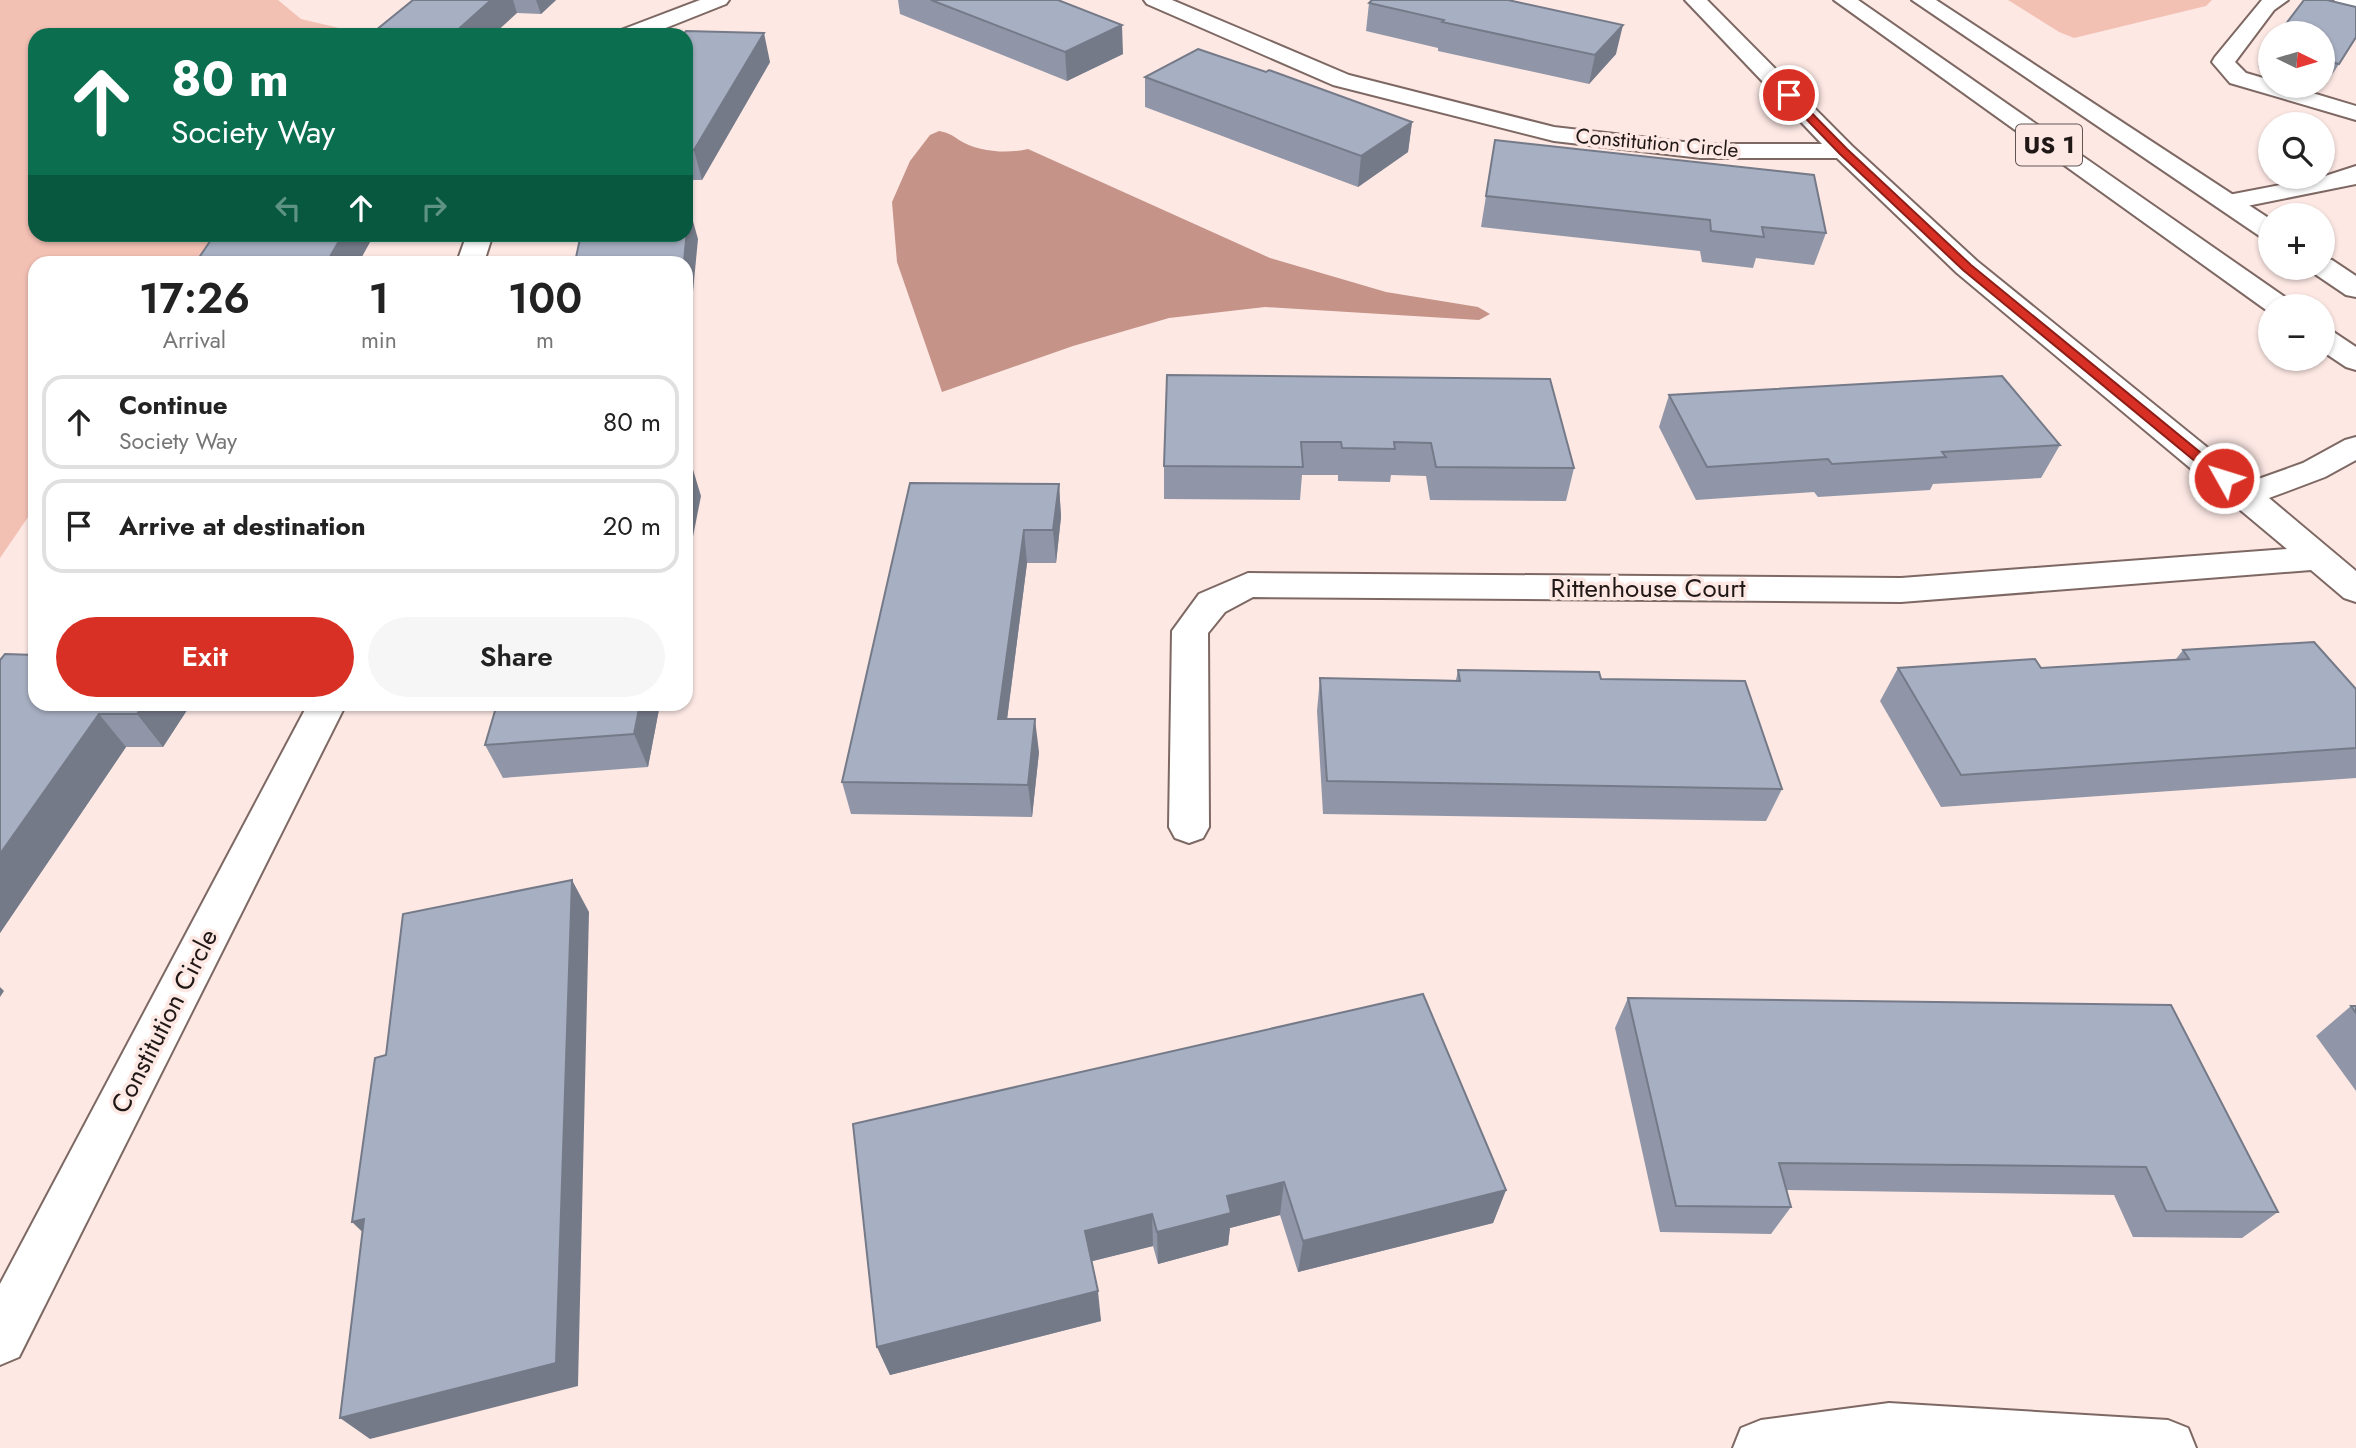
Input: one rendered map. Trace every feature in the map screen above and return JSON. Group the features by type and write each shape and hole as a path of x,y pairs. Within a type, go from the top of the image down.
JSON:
{"main road":[{"path":"647,28 719,0"},
{"name":"Constitution Circle","path":"1154,0 1342,80 1554,134 1701,151 1843,151"},
{"path":"1695,0 1843,151 1967,267 2245,495 2356,590"},
{"name":"US 1","path":"1844,0 2262,294"},
{"name":"US 1","path":"1922,0 2258,222"},
{"path":"2278,0 2267,6 2223,62 2238,78 2356,113"},
{"path":"2344,0 2356,3"},
{"path":"2227,202 2351,178 2356,174"},
{"path":"2335,275 2356,289"},
{"path":"2335,346 2356,361"},
{"path":"2245,495 2314,470 2356,447"},
{"name":"Rittenhouse Court","path":"1189,827 1190,631 1212,603 1248,586 1901,590 2318,558"},
{"name":"Constitution Circle","path":"0,1338 323,711"},
{"path":"1761,1448 1889,1431 2168,1448"}],"shaded area":[{"path":"0,0 278,0 301,19 339,28 28,28 28,242 217,242 207,256 28,256 28,517 0,558"},
{"path":"2008,0 2212,0 2206,6 2074,38 2059,32"},
{"path":"939,131 984,149 1002,152 1028,149 1270,258 1386,292 1478,307 1490,314 1479,320 1265,307 1169,318 1073,346 942,392 897,262 892,202 910,161 930,135"}],"building":[{"path":"413,0 491,0 460,28 379,28"},
{"path":"931,0 1058,0 1122,25 1065,52"},
{"path":"1372,0 1508,0 1623,25 1595,55 1442,22 1444,20 1369,3"},
{"path":"2304,0 2327,0 2356,7 2356,37 2339,64 2335,63 2335,21 2288,21"},
{"path":"693,31 764,33 694,150"},
{"path":"1198,49 1266,72 1269,70 1412,122 1361,156 1145,77"},
{"path":"1495,140 1814,175 1826,233 1762,227 1764,237 1711,231 1710,220 1486,196"},
{"path":"210,242 338,242 330,256 200,256"},
{"path":"579,242 686,242 685,256 576,256"},
{"path":"1167,375 1550,379 1574,468 1436,467 1431,443 1394,442 1395,449 1342,448 1341,442 1301,442 1303,467 1164,466"},
{"path":"2002,376 2060,445 1942,452 1946,457 1832,464 1828,459 1707,467 1669,395"},
{"path":"910,483 1059,484 1053,530 1024,530 998,719 1035,719 1028,785 842,782"},
{"path":"2314,642 2356,689 2356,748 1961,775 1898,668 2035,659 2041,668 2189,659 2183,650"},
{"path":"5,654 28,655 28,711 139,711 137,714 99,714 0,854 0,660"},
{"path":"1458,670 1599,672 1601,679 1745,681 1782,789 1327,781 1320,678 1460,681"},
{"path":"495,711 639,711 634,734 485,745"},
{"path":"572,880 556,1363 340,1418 364,1219 352,1222 375,1058 386,1055 403,914"},
{"path":"1423,994 1506,1190 1303,1241 1284,1182 1227,1196 1231,1213 1157,1232 1152,1214 1085,1231 1098,1291 877,1347 853,1124"},
{"path":"1628,998 2171,1005 2278,1212 2166,1211 2146,1167 1779,1163 1791,1207 1676,1206"}],"route":[{"path":"1789,95 1843,151 1967,267 2224,478"}]}
